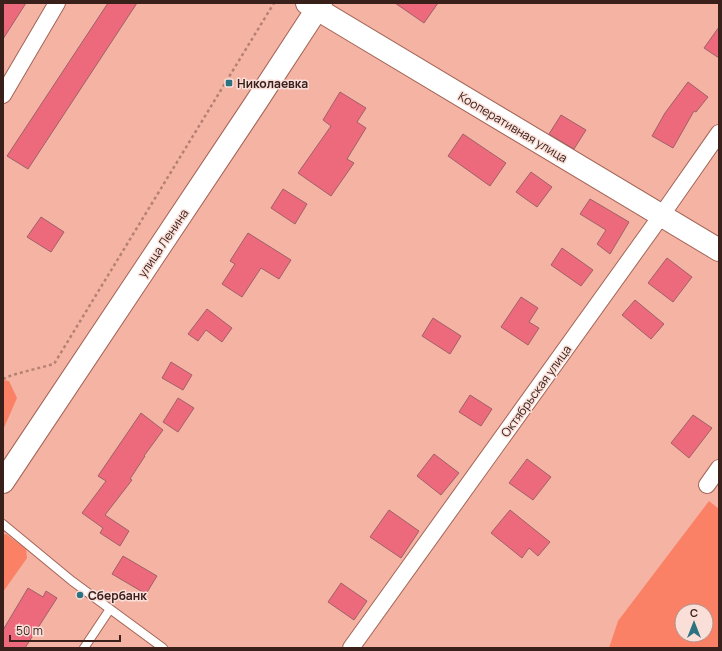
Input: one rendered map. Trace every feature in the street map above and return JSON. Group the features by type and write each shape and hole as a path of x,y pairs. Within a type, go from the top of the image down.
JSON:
{"main road":[{"name":"Кооперативная улица","path":"315,5 719,250"},
{"name":"улица Ленина","path":"3,482 255,104 315,5"}],"street":[{"path":"3,95 57,3"},
{"name":"Октябрьская улица","path":"351,648 719,133"},
{"path":"707,485 719,468"}],"lane":[{"path":"3,524 72,581 163,648"},
{"path":"84,648 110,609"}],"path":[{"path":"3,379 12,375 54,364 274,3"}],"shaded area":[{"path":"3,380 9,381 17,398 3,430"},
{"path":"709,501 719,509 719,648 609,648 618,621"},
{"path":"6,534 26,549 27,558 3,592 3,535"}],"building":[{"path":"3,3 26,3 3,39"},
{"path":"108,3 137,3 28,169 7,156"},
{"path":"395,3 438,3 424,23"},
{"path":"719,27 719,58 704,48"},
{"path":"688,82 708,97 696,112 694,111 673,148 652,136 665,113"},
{"path":"340,92 366,108 357,122 366,128 347,159 354,163 331,196 298,173 331,126 323,120"},
{"path":"561,115 586,130 574,149 549,134"},
{"path":"463,134 506,163 490,186 448,156"},
{"path":"531,172 552,187 537,207 516,192"},
{"path":"283,189 307,204 295,224 271,208"},
{"path":"590,199 629,222 610,254 597,244 606,230 580,214"},
{"path":"41,217 64,232 51,252 27,237"},
{"path":"248,233 291,260 279,279 261,268 242,297 222,284 235,264 230,261"},
{"path":"562,248 593,270 581,286 551,265"},
{"path":"667,258 692,277 673,302 648,283"},
{"path":"521,297 538,308 529,322 539,328 528,345 501,327"},
{"path":"635,300 664,324 651,339 622,315"},
{"path":"207,309 232,328 222,342 206,330 198,341 188,334"},
{"path":"433,318 461,336 450,354 422,336"},
{"path":"171,362 192,375 183,390 162,378"},
{"path":"470,395 492,409 481,426 459,412"},
{"path":"178,398 194,408 178,432 163,422"},
{"path":"141,413 163,430 144,456 130,479 132,480 105,515 129,531 120,546 100,533 103,528 82,513 106,481 98,476"},
{"path":"693,415 712,428 689,458 671,443"},
{"path":"434,454 459,473 441,495 417,476"},
{"path":"527,459 551,477 533,500 509,483"},
{"path":"389,510 419,531 401,558 370,537"},
{"path":"510,510 550,542 538,556 529,548 522,558 491,533"},
{"path":"123,556 157,576 146,594 112,574"},
{"path":"341,583 367,601 354,620 328,602"},
{"path":"28,588 43,597 46,591 57,598 25,648 3,648 3,630"}],"place":[{"name":"Николаевка","path":"229,83"},
{"name":"Сбербанк","path":"80,595"}]}
